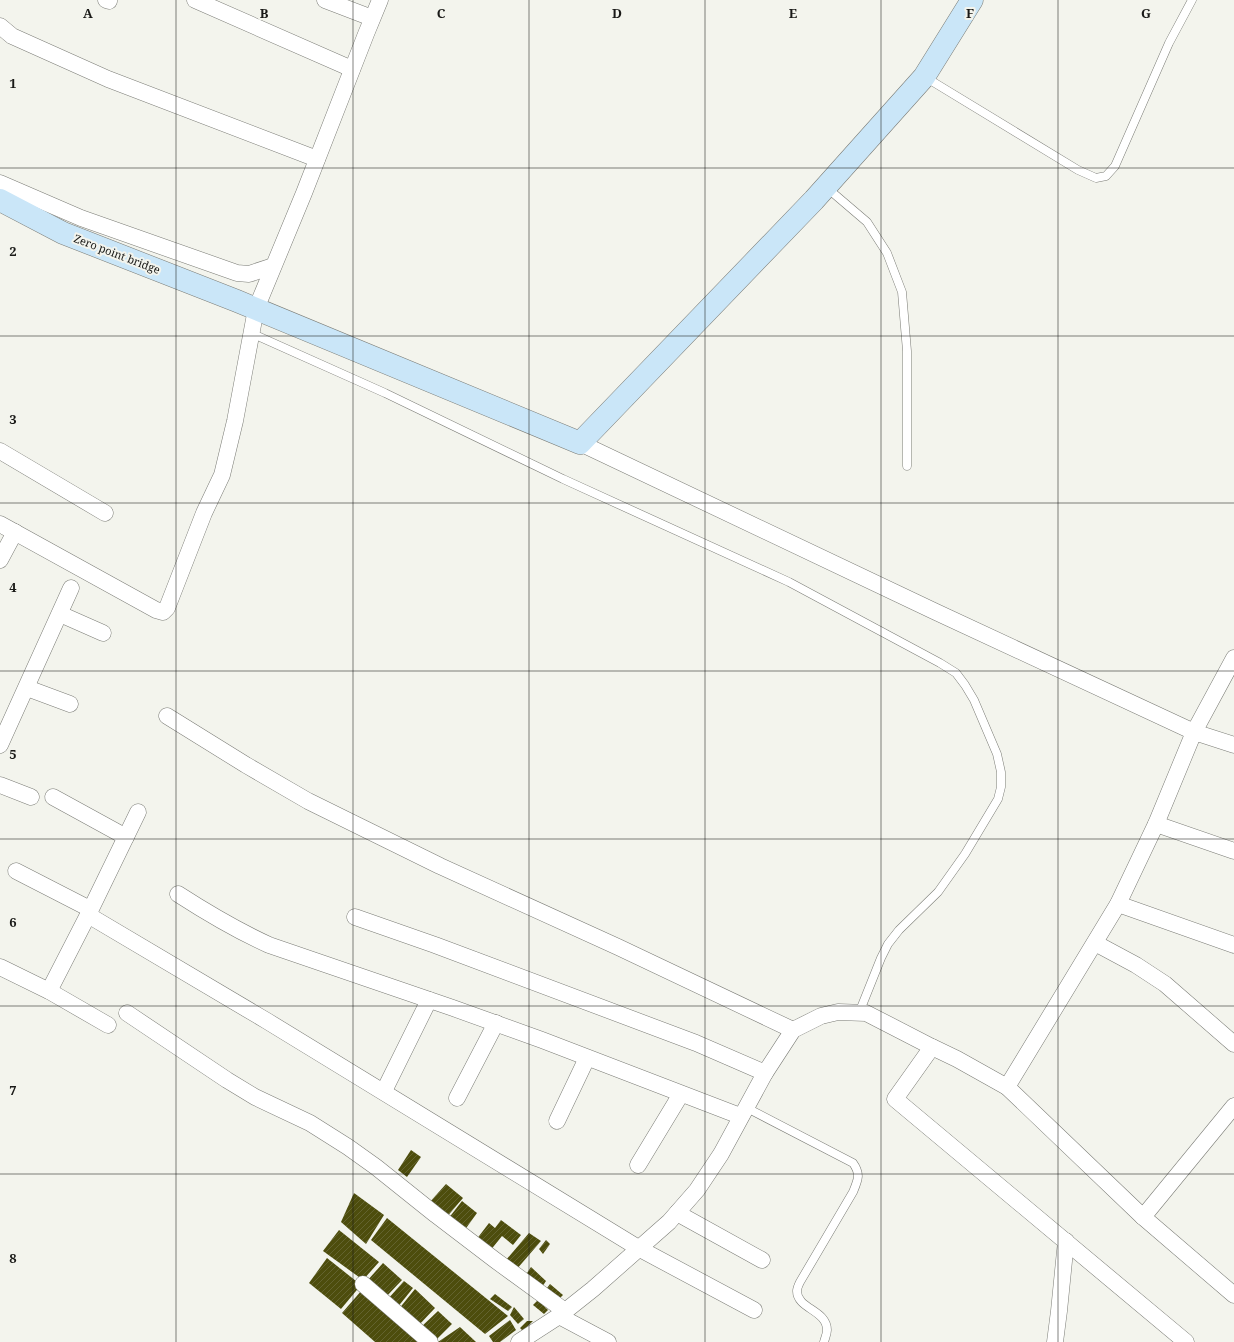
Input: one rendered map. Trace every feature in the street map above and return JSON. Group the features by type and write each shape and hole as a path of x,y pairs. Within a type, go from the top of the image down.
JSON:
{"street":[{"path":"195,0 352,69"},
{"path":"325,0 372,18"},
{"path":"0,524 156,610 163,612 167,608 204,512 222,475 235,421 251,333 247,305 273,266 380,0"},
{"path":"972,0 924,77 826,186 580,443 936,612 1194,732 1234,745"},
{"path":"0,26 12,36 108,78 317,159"},
{"path":"0,184 81,218 237,273 248,274 273,266"},
{"name":"Zero point bridge","path":"0,200 63,232 247,305 580,443"},
{"path":"0,451 105,513"},
{"path":"0,560 15,532"},
{"path":"0,745 71,588"},
{"path":"60,614 103,633"},
{"path":"1007,1087 1096,943 1118,904 1156,824 1194,732 1234,658"},
{"path":"27,688 70,704"},
{"path":"168,716 246,765 308,801 440,866 618,947 793,1030"},
{"path":"0,785 31,797"},
{"path":"53,797 126,837"},
{"path":"49,991 138,812"},
{"path":"1156,824 1234,851"},
{"path":"16,871 89,912 384,1091 640,1249 754,1310"},
{"path":"178,894 242,933 269,945 496,1024 681,1094 743,1112"},
{"path":"1118,904 1234,945"},
{"path":"355,917 688,1040 765,1073"},
{"path":"1096,943 1136,965 1165,984 1234,1044"},
{"path":"0,967 49,991 108,1025"},
{"path":"384,1091 429,1000"},
{"path":"519,1342 562,1313 593,1289 669,1222 697,1190 720,1154 765,1073 793,1030 822,1016 838,1012 866,1013 957,1059 1007,1087 1143,1217 1234,1295"},
{"path":"127,1013 255,1097 310,1123 348,1147 376,1167 562,1313 608,1342"},
{"path":"457,1098 496,1024"},
{"path":"932,1046 896,1099 1186,1342"},
{"path":"557,1121 587,1058"},
{"path":"638,1165 681,1094"},
{"path":"1143,1217 1234,1106"},
{"path":"677,1213 762,1260"},
{"path":"1055,1342 1066,1241"},
{"path":"363,1284 430,1342"}],"lane":[{"path":"924,77 1078,170 1096,178 1106,176 1115,166 1169,43 1192,0"},
{"path":"826,186 868,222 887,253 902,292 907,351 907,466"},
{"path":"251,333 385,393 563,479 789,582 940,663 956,674 974,700 997,754 1001,772 1001,787 998,799 965,854 938,892 899,930 888,944 859,1013"},
{"path":"743,1112 853,1164 858,1170 858,1179 853,1192 800,1282 797,1290 799,1298 806,1305 820,1314 826,1322 828,1330 824,1342"}],"building":[{"path":"411,1150 421,1157 407,1177 398,1170"},
{"path":"446,1184 463,1198 445,1219 429,1203"},
{"path":"354,1193 384,1215 366,1244 341,1222"},
{"path":"462,1201 477,1213 464,1231 448,1219"},
{"path":"387,1218 508,1316 485,1334 371,1240"},
{"path":"501,1220 521,1235 513,1245 502,1236 490,1251 476,1240 489,1223 495,1228"},
{"path":"339,1230 379,1262 363,1280 323,1251"},
{"path":"529,1233 541,1241 516,1270 506,1260"},
{"path":"546,1240 550,1244 543,1254 539,1249"},
{"path":"327,1258 361,1285 341,1309 309,1283"},
{"path":"383,1263 402,1280 385,1298 367,1281"},
{"path":"531,1267 546,1281 540,1290 525,1276"},
{"path":"404,1281 413,1288 397,1308 387,1300"},
{"path":"550,1284 563,1295 556,1302 544,1292"},
{"path":"415,1289 435,1308 418,1326 398,1310"},
{"path":"362,1290 419,1342 375,1342 342,1313"},
{"path":"495,1294 512,1307 508,1311 490,1299"},
{"path":"538,1300 548,1310 544,1314 533,1305"},
{"path":"514,1307 524,1319 518,1324 510,1315"},
{"path":"438,1311 452,1324 434,1342 419,1329"},
{"path":"510,1320 516,1330 500,1342 493,1342 489,1336"},
{"path":"527,1321 533,1321 523,1331 520,1328"},
{"path":"460,1327 476,1342 438,1342"}]}
